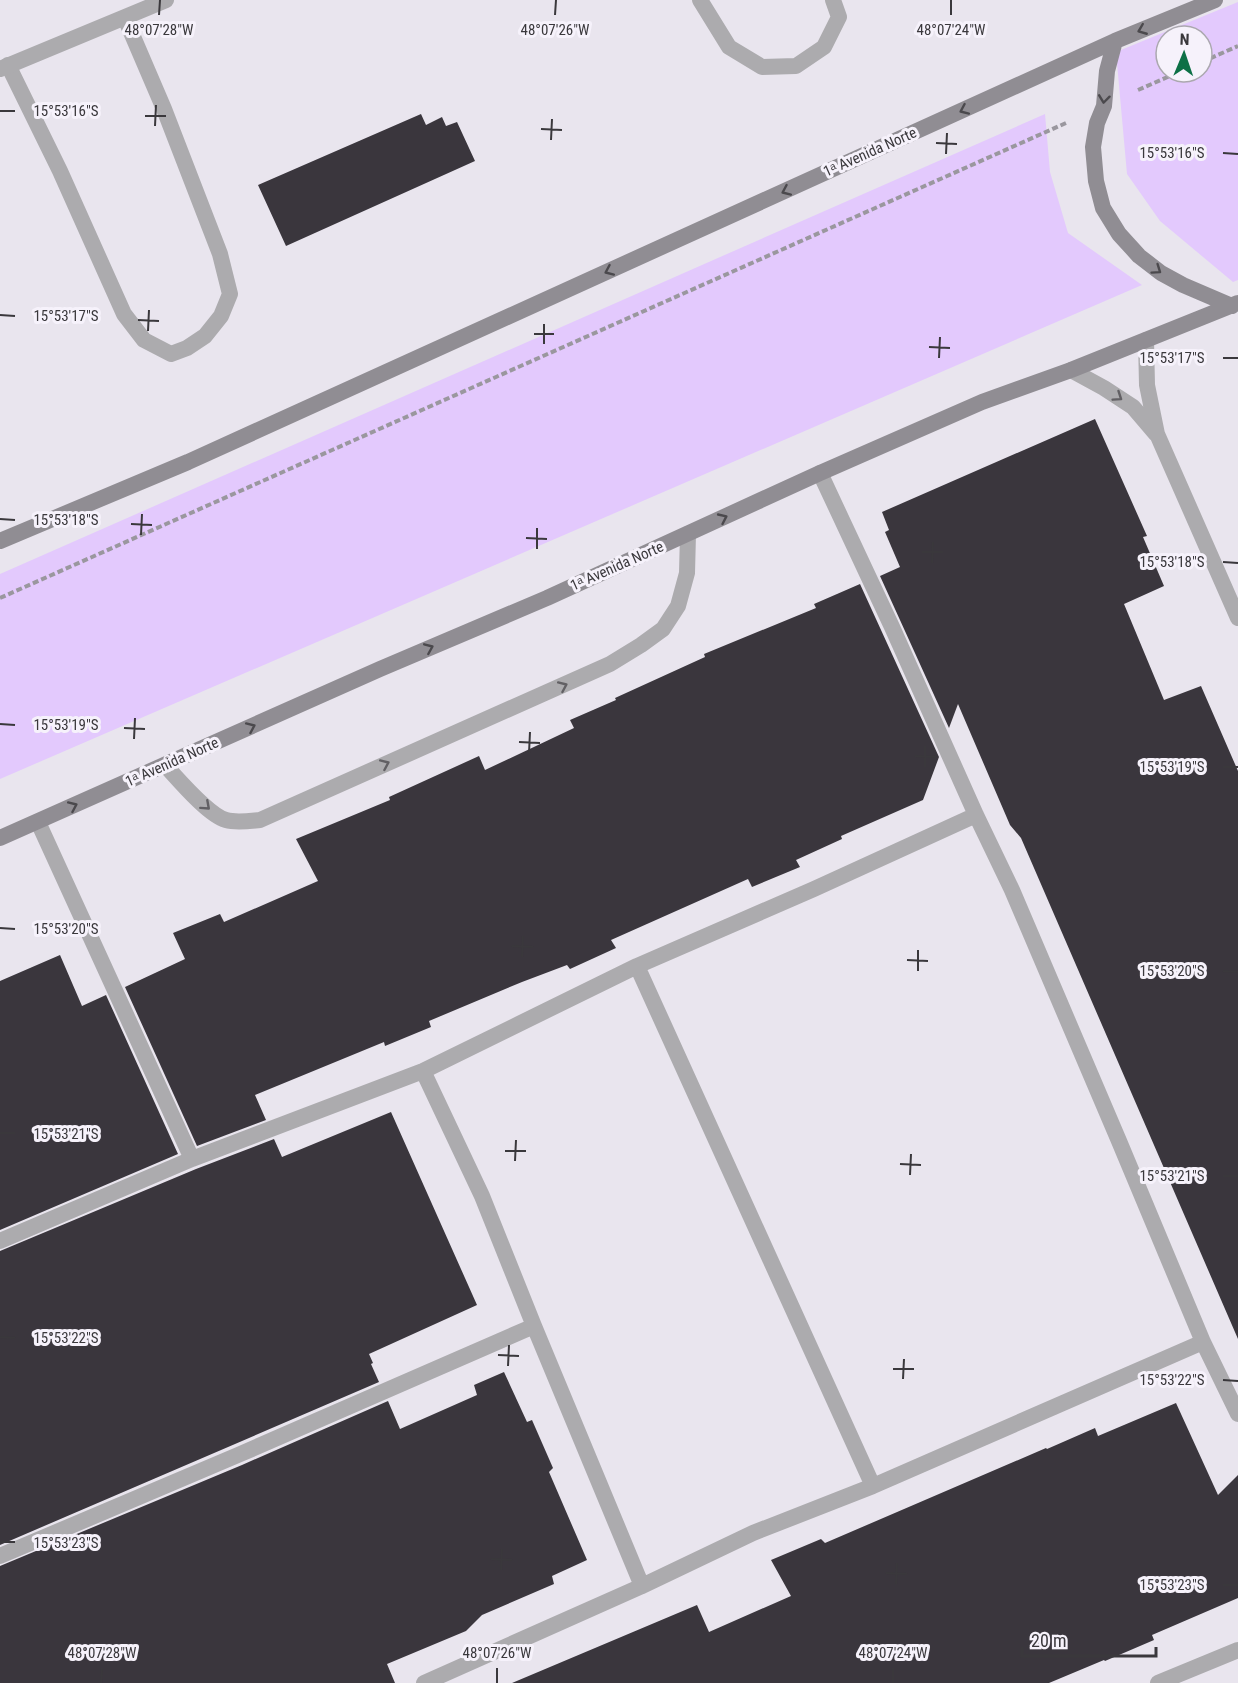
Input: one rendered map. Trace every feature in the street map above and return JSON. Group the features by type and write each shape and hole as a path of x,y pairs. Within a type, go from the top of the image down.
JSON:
{"main road":[{"name":"1ᵃ Avenida Norte","path":"0,541 188,462 1115,41 1215,0"},
{"path":"1115,41 1107,71 1104,106 1097,123 1093,147 1096,181 1103,208 1119,234 1139,256 1161,273 1183,285 1235,305"},
{"name":"1ᵃ Avenida Norte","path":"0,838 547,598 820,473 982,402 1071,370 1235,305"}],"street":[{"path":"125,18 164,109 220,254 230,294 221,316 206,336 187,348 171,354 144,340 124,314 60,171 4,67 166,0"},
{"path":"700,0 729,47 762,67 796,66 824,47 838,17 833,0"},
{"path":"1146,340 1147,385 1157,435 1238,618"},
{"path":"1071,370 1133,407 1157,435"},
{"path":"820,473 1021,912 1203,1342 1238,1414"},
{"path":"165,765 212,812 226,820 245,822 260,820 512,709 610,664 663,628 678,606 687,573 688,534"},
{"path":"0,1241 192,1159 423,1071 637,966 976,815"},
{"path":"38,822 192,1159"},
{"path":"637,966 873,1486"},
{"path":"423,1071 482,1196 642,1586"},
{"path":"0,1556 534,1326"},
{"path":"424,1683 642,1586 753,1533 873,1486 1203,1342"},
{"path":"1158,1683 1238,1650"}],"path":[{"path":"1214,57 1238,46"},
{"path":"0,598 1154,83"}],"shaded area":[{"path":"1238,2 1238,280 1233,282 1160,221 1127,174 1116,52 1154,36 1154,84 1214,84 1214,24 1184,24"},
{"path":"1045,114 1050,172 1068,233 1142,285 0,779 0,574"}],"building":[{"path":"421,114 426,125 442,117 446,126 457,122 475,161 286,246 258,185"},
{"path":"1095,419 1147,536 1143,537 1164,586 1124,604 1164,700 1201,686 1238,771 1238,1339 1021,838 1010,825 958,704 949,728 880,576 900,567 885,532 889,530 882,512"},
{"path":"860,584 939,757 923,800 841,836 842,839 796,860 800,867 752,887 748,879 611,940 616,948 570,969 567,965 522,982 429,1021 431,1027 385,1046 384,1042 255,1095 266,1120 197,1146 125,987 185,959 173,933 220,914 224,922 318,881 296,839 390,800 389,797 479,756 485,770 574,728 570,720 705,657 704,654 816,608 814,604"},
{"path":"60,955 82,1006 106,995 178,1154 0,1230 0,981"},
{"path":"391,1112 477,1305 369,1354 379,1382 0,1545 0,1251 274,1139 282,1157"},
{"path":"504,1372 527,1422 532,1420 553,1468 549,1472 587,1560 552,1576 554,1584 482,1615 466,1631 387,1664 395,1683 0,1683 0,1566 388,1401 400,1429 477,1395 474,1385"},
{"path":"1176,1403 1218,1495 1238,1475 1238,1598 1152,1635 1154,1640 1105,1661 1049,1683 512,1683 697,1605 709,1632 791,1596 771,1560 821,1539 825,1543 1095,1428 1098,1436"}]}
